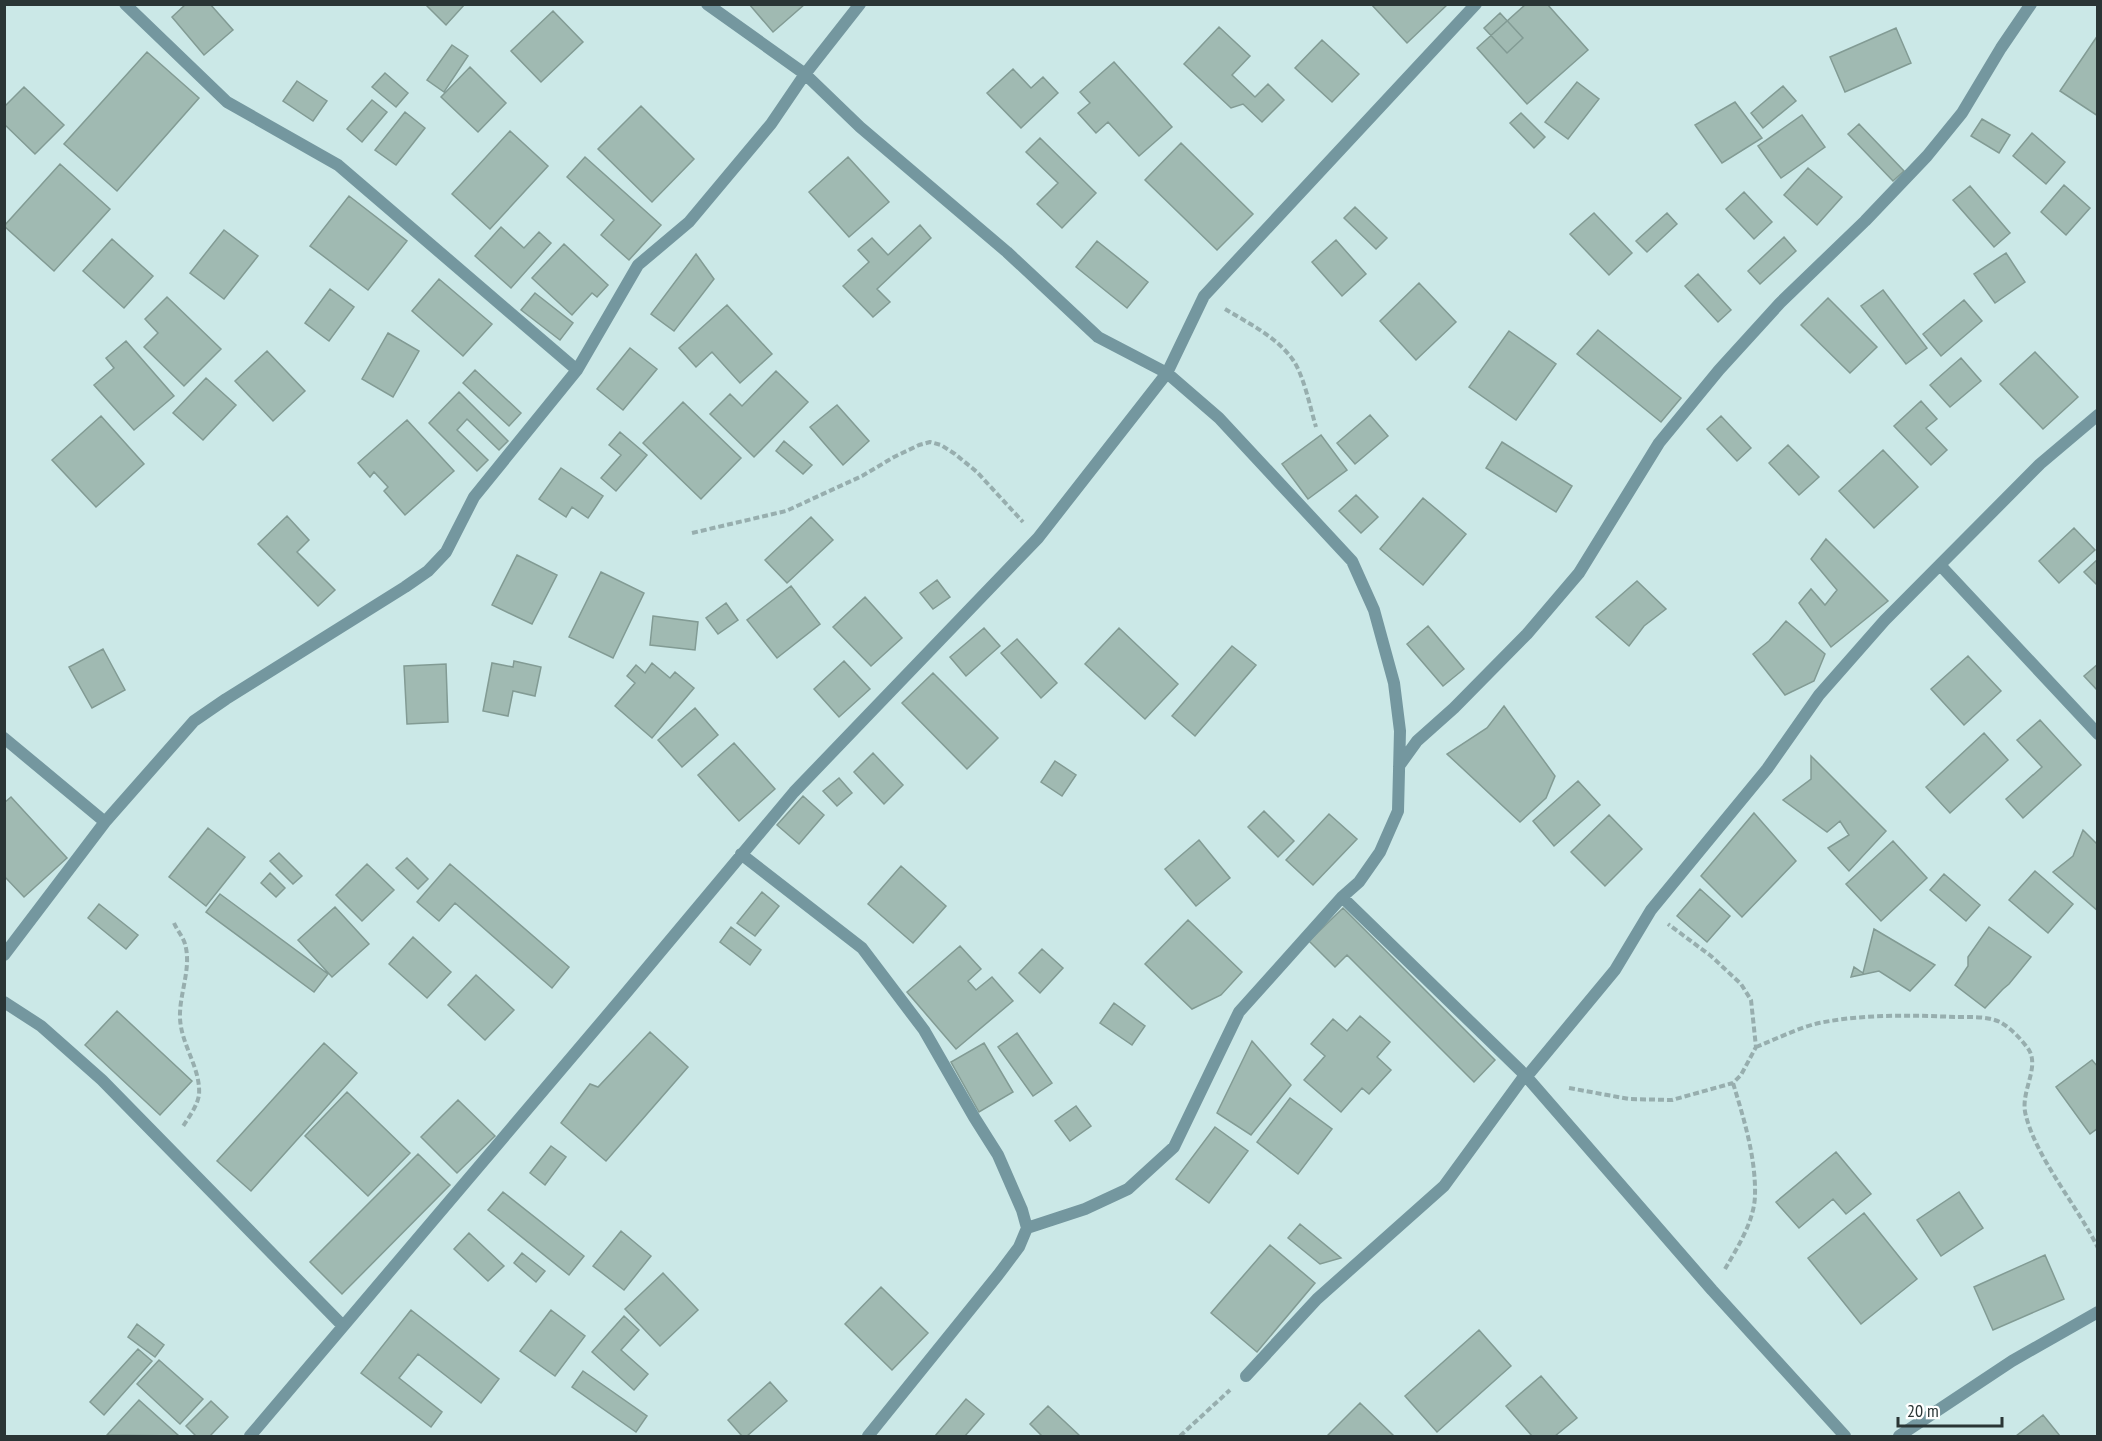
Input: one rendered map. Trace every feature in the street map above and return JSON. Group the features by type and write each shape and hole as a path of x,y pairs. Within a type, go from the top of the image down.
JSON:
{"street":[{"path":"125,4 227,102 339,165 577,370"},
{"path":"707,4 806,74 860,127 1007,252 1098,337 1167,373 1219,418 1352,561 1374,610 1394,683 1400,731 1398,811 1380,852 1359,882 1342,897 1239,1012 1174,1148 1128,1189 1084,1209 1028,1228 1019,1246 998,1275 868,1437"},
{"path":"4,955 105,822 194,721 428,571 446,552 474,497 577,370 638,265 689,222 771,124 860,4"},
{"path":"250,1437 627,993 794,792 1038,538 1167,373 1204,296 1476,4"},
{"path":"1399,767 1416,741 1454,708 1519,642 1579,573 1659,443 1719,370 1780,303 1865,221 1927,156 1962,113 2001,48 2031,4"},
{"path":"1246,1376 1317,1299 1444,1186 1527,1075 1614,970 1651,910 1767,769 1819,695 1885,620 2040,464 2097,415"},
{"path":"1940,565 2097,734"},
{"path":"4,738 105,822"},
{"path":"741,854 862,948 924,1030 998,1155 1028,1228"},
{"path":"1342,897 1527,1075 1712,1290 1845,1437"},
{"path":"4,1002 41,1026 102,1080 343,1326"},
{"path":"1899,1437 2012,1360 2097,1312"}],"path":[{"path":"1204,296 1284,349 1294,362 1316,427"},
{"path":"692,533 786,511 930,442 941,445 956,454 977,472 1038,538"},
{"path":"1527,1075 1579,1090 1629,1099 1672,1100 1733,1083 1741,1075 1756,1047 1751,1000 1741,984 1711,956 1651,910"},
{"path":"174,923 185,942 187,960 180,1019 187,1049 196,1071 199,1096 177,1135"},
{"path":"1756,1047 1818,1023 1880,1015 1982,1018 1999,1022 2021,1040 2030,1052 2032,1070 2024,1099 2025,1116 2049,1164 2088,1228 2097,1248"},
{"path":"1712,1290 1747,1227 1755,1198 1746,1126 1733,1083"},
{"path":"1180,1437 1246,1376"}],"building":[{"path":"186,4 210,4 233,30 204,55 172,17"},
{"path":"425,4 465,4 446,25"},
{"path":"749,4 805,4 773,32"},
{"path":"1371,4 1448,4 1407,43"},
{"path":"1526,4 1547,4 1588,50 1527,104 1477,48"},
{"path":"553,11 583,42 541,82 511,51"},
{"path":"1500,13 1523,38 1507,53 1484,28"},
{"path":"1219,27 1250,56 1232,75 1255,97 1268,84 1284,100 1262,122 1243,104 1231,108 1184,64"},
{"path":"1896,28 1911,63 1845,92 1830,57"},
{"path":"2098,35 2098,116 2060,91"},
{"path":"1322,40 1359,74 1332,102 1295,68"},
{"path":"452,45 468,56 444,92 427,80"},
{"path":"147,52 199,98 117,191 64,144"},
{"path":"1114,62 1172,127 1139,156 1108,122 1096,133 1078,113 1090,103 1080,92"},
{"path":"470,67 506,103 478,132 441,97"},
{"path":"1013,69 1031,88 1043,77 1058,93 1021,128 987,93"},
{"path":"385,73 408,93 396,107 372,87"},
{"path":"297,81 327,101 313,121 283,101"},
{"path":"1577,82 1599,99 1568,139 1545,122"},
{"path":"1783,86 1796,101 1763,128 1751,113"},
{"path":"24,87 64,125 35,154 4,124 4,107"},
{"path":"372,100 387,112 362,142 347,129"},
{"path":"1735,102 1762,138 1722,163 1695,125"},
{"path":"641,106 694,159 652,202 598,149"},
{"path":"405,112 425,128 396,165 375,150"},
{"path":"1521,113 1545,137 1534,148 1510,123"},
{"path":"1802,115 1825,147 1781,178 1758,146"},
{"path":"1982,119 2010,135 1999,153 1971,136"},
{"path":"1859,124 1904,171 1893,181 1848,134"},
{"path":"510,131 548,166 490,229 452,194"},
{"path":"2032,133 2065,162 2046,184 2013,156"},
{"path":"1040,138 1096,193 1062,228 1037,204 1058,183 1026,152"},
{"path":"1181,143 1253,214 1217,250 1145,180"},
{"path":"585,157 661,225 629,260 601,235 614,220 567,177"},
{"path":"848,157 889,202 849,237 809,192"},
{"path":"60,164 110,209 54,271 4,226"},
{"path":"1808,168 1842,197 1817,225 1784,195"},
{"path":"2064,185 2090,208 2066,235 2041,212"},
{"path":"1970,186 2010,233 1994,247 1953,200"},
{"path":"1744,192 1772,222 1754,239 1726,209"},
{"path":"349,196 407,241 368,290 310,246"},
{"path":"1355,207 1387,238 1376,249 1344,218"},
{"path":"1594,213 1632,253 1609,275 1570,234"},
{"path":"1667,213 1677,224 1647,252 1636,241"},
{"path":"920,225 931,238 877,289 890,302 873,317 843,286 869,262 858,250 872,238 888,255"},
{"path":"501,227 524,248 539,232 551,243 511,288 475,256"},
{"path":"224,230 258,256 224,299 190,273"},
{"path":"1784,237 1796,251 1760,284 1748,271"},
{"path":"112,239 153,276 124,308 83,271"},
{"path":"1336,240 1366,274 1342,296 1312,262"},
{"path":"1097,241 1148,282 1127,308 1076,267"},
{"path":"564,244 608,285 597,297 592,293 572,315 532,278"},
{"path":"2006,253 2025,282 1995,303 1974,274"},
{"path":"696,254 714,279 674,331 651,314"},
{"path":"1698,274 1731,310 1718,322 1685,286"},
{"path":"439,279 492,324 463,356 412,311"},
{"path":"1419,283 1456,322 1416,360 1380,321"},
{"path":"330,289 354,307 329,341 305,323"},
{"path":"1883,290 1927,348 1906,364 1861,306"},
{"path":"535,293 573,323 560,340 521,310"},
{"path":"167,297 221,349 184,386 144,347 158,333 145,319"},
{"path":"1828,298 1877,347 1850,373 1801,325"},
{"path":"1964,300 1982,321 1941,356 1923,334"},
{"path":"727,305 772,354 740,383 712,352 696,367 679,348"},
{"path":"1598,330 1681,398 1661,422 1577,354"},
{"path":"1509,331 1556,364 1516,420 1469,387"},
{"path":"388,333 419,351 393,397 362,379"},
{"path":"126,341 174,396 134,430 94,385 114,368 106,358"},
{"path":"630,348 657,369 623,410 597,389"},
{"path":"267,351 305,391 273,421 235,381"},
{"path":"2035,352 2078,397 2043,429 2000,384"},
{"path":"1961,358 1981,381 1950,407 1930,385"},
{"path":"475,370 521,413 509,426 463,383"},
{"path":"776,371 808,402 754,457 710,414 730,394 742,406"},
{"path":"206,378 236,405 203,440 173,413"},
{"path":"459,392 508,441 499,450 467,419 457,430 488,460 477,471 429,423"},
{"path":"1921,401 1937,419 1926,428 1947,450 1931,465 1894,426"},
{"path":"683,402 741,458 701,499 643,443"},
{"path":"837,405 869,441 843,465 810,427"},
{"path":"1370,415 1388,436 1355,464 1337,443"},
{"path":"101,416 144,464 96,507 52,460"},
{"path":"1721,416 1751,448 1737,461 1707,429"},
{"path":"407,420 454,471 405,515 384,491 388,487 374,472 370,477 358,463"},
{"path":"620,432 647,455 616,491 601,478 621,455 609,445"},
{"path":"1321,435 1347,470 1308,499 1282,464"},
{"path":"784,441 812,465 803,474 776,451"},
{"path":"1502,442 1572,486 1556,512 1486,468"},
{"path":"1788,445 1819,477 1799,495 1769,463"},
{"path":"1883,450 1918,487 1874,528 1839,491"},
{"path":"561,468 603,496 588,518 572,507 566,517 539,499"},
{"path":"1356,495 1378,517 1361,533 1339,511"},
{"path":"1423,498 1466,534 1423,585 1380,549"},
{"path":"287,516 309,540 297,552 335,590 318,606 258,544"},
{"path":"811,517 833,540 787,583 765,560"},
{"path":"2074,528 2095,550 2059,583 2039,561"},
{"path":"1826,539 1888,601 1831,647 1799,603 1811,589 1825,605 1837,590 1811,559"},
{"path":"517,555 557,575 532,624 492,605"},
{"path":"2098,559 2098,586 2084,572"},
{"path":"601,572 644,593 613,658 569,637"},
{"path":"937,580 950,597 933,609 920,593"},
{"path":"1637,581 1666,609 1644,626 1629,646 1596,617"},
{"path":"791,586 820,624 777,658 747,620"},
{"path":"865,597 902,638 871,666 833,627"},
{"path":"726,603 738,620 718,634 706,618"},
{"path":"653,616 698,622 695,650 650,645"},
{"path":"1786,621 1825,654 1814,681 1785,695 1753,654 1769,641"},
{"path":"1428,626 1464,669 1443,686 1407,644"},
{"path":"984,628 1000,646 966,676 950,657"},
{"path":"1119,628 1178,684 1145,719 1085,664"},
{"path":"1017,639 1057,683 1041,698 1001,653"},
{"path":"1232,646 1256,665 1195,736 1172,716"},
{"path":"103,649 125,690 92,708 69,667"},
{"path":"1968,656 2001,691 1964,725 1931,689"},
{"path":"514,661 541,667 535,696 513,691 508,716 483,711 492,663 513,667"},
{"path":"844,661 870,689 839,717 814,689"},
{"path":"652,663 670,678 675,672 694,688 652,738 615,706 635,683 627,676 636,665 645,673"},
{"path":"446,664 448,722 407,724 404,666"},
{"path":"2098,664 2098,691 2084,676"},
{"path":"933,673 998,738 967,769 902,703"},
{"path":"1504,706 1555,776 1546,798 1520,822 1447,754 1487,728"},
{"path":"695,708 718,735 682,767 658,740"},
{"path":"2040,720 2081,765 2023,818 2006,799 2042,767 2017,740"},
{"path":"1984,733 2008,760 1950,813 1926,787"},
{"path":"734,743 775,789 739,821 698,775"},
{"path":"873,753 903,785 884,804 854,772"},
{"path":"1811,756 1886,831 1849,871 1828,848 1849,835 1840,821 1827,832 1783,800 1811,779"},
{"path":"1055,761 1076,775 1062,796 1041,782"},
{"path":"839,778 852,793 837,806 823,791"},
{"path":"1578,781 1600,805 1554,846 1533,821"},
{"path":"803,796 824,815 799,844 777,825"},
{"path":"11,797 67,858 24,897 4,876 4,803"},
{"path":"1264,811 1294,841 1278,857 1248,827"},
{"path":"1754,813 1796,861 1742,917 1701,876"},
{"path":"1329,814 1357,839 1313,885 1286,860"},
{"path":"1609,815 1642,849 1605,886 1571,852"},
{"path":"208,828 245,857 206,906 169,877"},
{"path":"2083,830 2098,845 2098,911 2053,872 2073,856"},
{"path":"1199,840 1230,878 1196,906 1165,869"},
{"path":"1893,841 1927,878 1881,921 1846,884"},
{"path":"279,853 302,876 293,884 270,861"},
{"path":"407,858 428,879 418,889 396,868"},
{"path":"367,864 394,890 362,921 336,895"},
{"path":"450,864 569,967 552,988 455,903 439,921 417,902"},
{"path":"901,866 946,906 913,943 868,904"},
{"path":"2035,871 2073,904 2048,933 2009,900"},
{"path":"270,873 285,888 276,897 261,883"},
{"path":"1944,874 1980,905 1966,921 1930,890"},
{"path":"1700,889 1730,916 1707,942 1677,916"},
{"path":"762,892 779,906 755,936 737,923"},
{"path":"220,894 328,974 314,992 206,912"},
{"path":"99,904 138,935 126,949 88,918"},
{"path":"335,907 369,944 332,977 298,940"},
{"path":"1343,908 1495,1060 1474,1082 1347,955 1335,967 1309,941"},
{"path":"1188,920 1242,972 1221,995 1192,1009 1145,964"},
{"path":"731,927 761,950 750,965 720,942"},
{"path":"1989,927 2031,957 1985,1008 1955,985 1968,966 1968,957"},
{"path":"1874,929 1935,965 1910,991 1879,971 1851,977 1854,967 1863,973"},
{"path":"413,937 451,972 427,998 389,964"},
{"path":"960,946 981,969 968,981 976,990 992,977 1013,1001 956,1049 907,992"},
{"path":"1042,949 1063,968 1040,993 1019,973"},
{"path":"476,975 514,1010 485,1040 448,1005"},
{"path":"1114,1003 1145,1026 1132,1045 1100,1023"},
{"path":"117,1011 192,1081 160,1115 85,1045"},
{"path":"1360,1016 1390,1042 1377,1057 1391,1070 1369,1094 1362,1088 1341,1112 1304,1080 1325,1056 1311,1044 1333,1019 1347,1031"},
{"path":"650,1032 688,1067 606,1161 561,1123 590,1084 598,1087"},
{"path":"1017,1033 1052,1083 1033,1096 998,1047"},
{"path":"1252,1041 1291,1085 1251,1135 1217,1113"},
{"path":"324,1043 357,1073 251,1191 217,1161"},
{"path":"984,1043 1013,1092 979,1112 951,1062"},
{"path":"2092,1060 2098,1067 2098,1128 2090,1134 2056,1087"},
{"path":"347,1092 410,1153 368,1196 305,1136"},
{"path":"1290,1098 1332,1129 1298,1174 1257,1142"},
{"path":"458,1100 495,1136 457,1173 421,1137"},
{"path":"1076,1106 1091,1126 1070,1141 1055,1121"},
{"path":"1215,1127 1248,1151 1209,1203 1176,1179"},
{"path":"551,1146 566,1157 545,1185 530,1173"},
{"path":"1836,1152 1871,1194 1846,1214 1833,1199 1799,1228 1776,1202"},
{"path":"418,1154 450,1185 342,1294 310,1262"},
{"path":"503,1192 584,1256 569,1275 488,1210"},
{"path":"1959,1192 1983,1228 1941,1256 1917,1220"},
{"path":"1864,1213 1917,1279 1861,1324 1808,1258"},
{"path":"1300,1224 1341,1258 1320,1264 1288,1238"},
{"path":"621,1231 651,1256 624,1290 593,1266"},
{"path":"469,1233 504,1266 488,1281 454,1249"},
{"path":"1270,1245 1315,1283 1257,1352 1211,1313"},
{"path":"522,1253 545,1271 536,1282 514,1263"},
{"path":"2045,1255 2064,1299 1993,1330 1974,1287"},
{"path":"663,1273 698,1310 660,1346 625,1309"},
{"path":"881,1287 928,1333 892,1370 845,1324"},
{"path":"411,1310 499,1379 481,1403 418,1354 399,1378 442,1412 431,1427 361,1373"},
{"path":"551,1310 585,1336 555,1376 520,1351"},
{"path":"624,1316 639,1330 621,1350 648,1374 634,1390 592,1352"},
{"path":"137,1324 164,1345 155,1357 128,1337"},
{"path":"1479,1330 1511,1366 1437,1432 1405,1396"},
{"path":"138,1349 152,1361 104,1415 90,1402"},
{"path":"159,1360 203,1399 180,1424 137,1384"},
{"path":"583,1371 647,1416 636,1432 572,1387"},
{"path":"1541,1376 1577,1418 1555,1436 1532,1436 1506,1406"},
{"path":"770,1382 787,1401 747,1436 742,1436 728,1420"},
{"path":"966,1399 984,1414 965,1436 935,1436"},
{"path":"139,1400 179,1436 107,1435"},
{"path":"211,1401 228,1417 210,1436 196,1436 186,1426"},
{"path":"1360,1403 1394,1436 1328,1435"},
{"path":"1048,1406 1080,1436 1042,1436 1030,1424"},
{"path":"2043,1415 2060,1436 2016,1436"}]}
